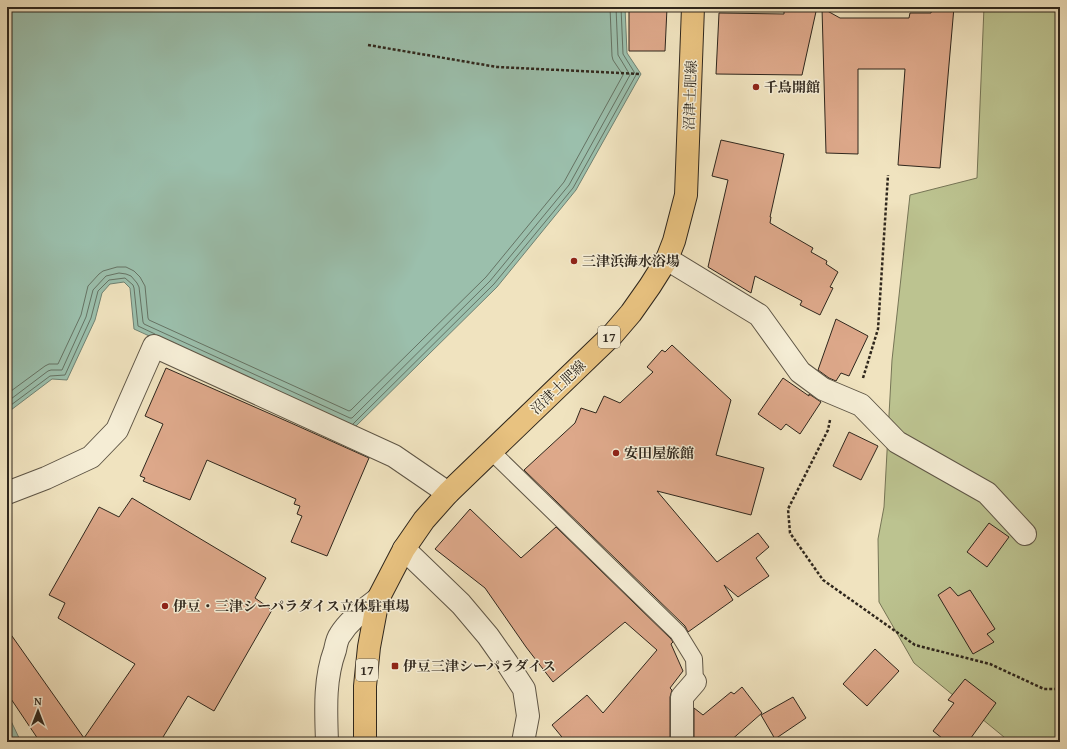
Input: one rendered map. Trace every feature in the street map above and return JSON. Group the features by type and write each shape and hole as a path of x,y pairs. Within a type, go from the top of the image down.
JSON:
{"main road":[{"name":"沼津土肥線","path":"365,742 365,686 369,647 378,599 404,550 424,520 448,494 613,334 635,308 667,259 674,241 686,195 693,7"}],"street":[{"path":"667,259 759,315 800,372 824,389 861,405 897,442 987,493 1025,534"},
{"path":"7,493 46,478 91,457 117,430 154,346 394,456 448,494"},
{"path":"404,550 431,574 488,636 524,690 528,716 523,742"},
{"path":"327,742 327,687 332,658 339,636 353,619 378,599"},
{"path":"682,742 682,697 695,682"}],"lane":[{"path":"492,452 678,633 694,658 695,682"}],"path":[{"path":"368,45 496,67 641,74"},
{"path":"855,403 878,329 888,175"},
{"path":"824,389 831,408 828,430 788,509 790,533 824,580 915,645 990,664 1044,690 1060,689"}],"shaded area":[{"path":"984,7 1060,7 1060,742 1010,742 914,663 879,602 878,539 884,507 892,360 910,195 977,178"}],"water":[{"path":"7,7 625,7 627,53 641,74 576,190 497,287 353,429 134,329 130,288 124,282 110,284 102,293 95,320 67,380 52,379 7,413"},
{"path":"7,716 11,721 21,742 7,742"}],"building":[{"path":"817,7 802,75 716,74 719,13 784,14 784,8"},
{"path":"932,7 954,7 940,168 898,165 905,69 858,69 858,154 826,153 822,8 840,18 909,18 910,13 931,13"},
{"path":"629,8 667,8 665,51 629,51"},
{"path":"721,140 784,154 770,223 813,248 811,252 827,261 826,264 838,272 830,287 833,288 820,315 800,305 802,301 755,276 751,293 708,267 728,180 712,176"},
{"path":"836,319 868,336 849,376 841,373 836,381 818,370"},
{"path":"672,345 731,400 716,455 764,468 751,515 657,491 717,562 758,533 769,547 756,558 769,576 738,597 724,585 733,600 688,632 685,626 524,470 575,423 581,408 596,413 604,396 620,403 653,372 647,367 662,350 665,352"},
{"path":"166,368 369,458 327,556 291,542 302,516 297,514 300,506 294,504 296,499 207,460 190,500 143,481 145,478 140,476 163,424 145,416"},
{"path":"783,378 809,396 809,394 821,402 800,434 786,424 781,430 758,414"},
{"path":"849,432 878,446 861,480 833,466"},
{"name":"伊豆・三津シーパラダイス立体駐車場","path":"132,498 266,578 255,598 272,610 214,711 188,696 160,742 40,742 7,693 7,629 84,738 135,664 58,618 65,603 49,595 99,507 119,517"},
{"path":"470,509 521,558 556,527 671,639 673,642 671,644 683,671 670,688 672,690 670,697 670,742 566,742 552,725 587,695 603,713 657,650 625,622 553,682 526,647 485,588 435,549"},
{"path":"989,523 1009,537 987,567 967,552"},
{"path":"950,587 958,596 970,590 995,629 987,634 994,642 973,654 938,595"},
{"path":"875,649 899,671 867,706 843,684"},
{"path":"965,679 996,703 968,742 947,742 933,731 954,703 948,700"},
{"path":"742,687 762,713 729,742 694,742 694,708 703,715 731,692 734,694"},
{"path":"793,697 806,718 775,739 761,715"}],"place":[{"name":"千鳥開館","path":"756,87"},
{"name":"三津浜海水浴場","path":"574,261"},
{"name":"安田屋旅館","path":"616,453"},
{"name":"伊豆・三津シーパラダイス立体駐車場","path":"165,606"},
{"name":"伊豆三津シーパラダイス","path":"395,666"}]}
